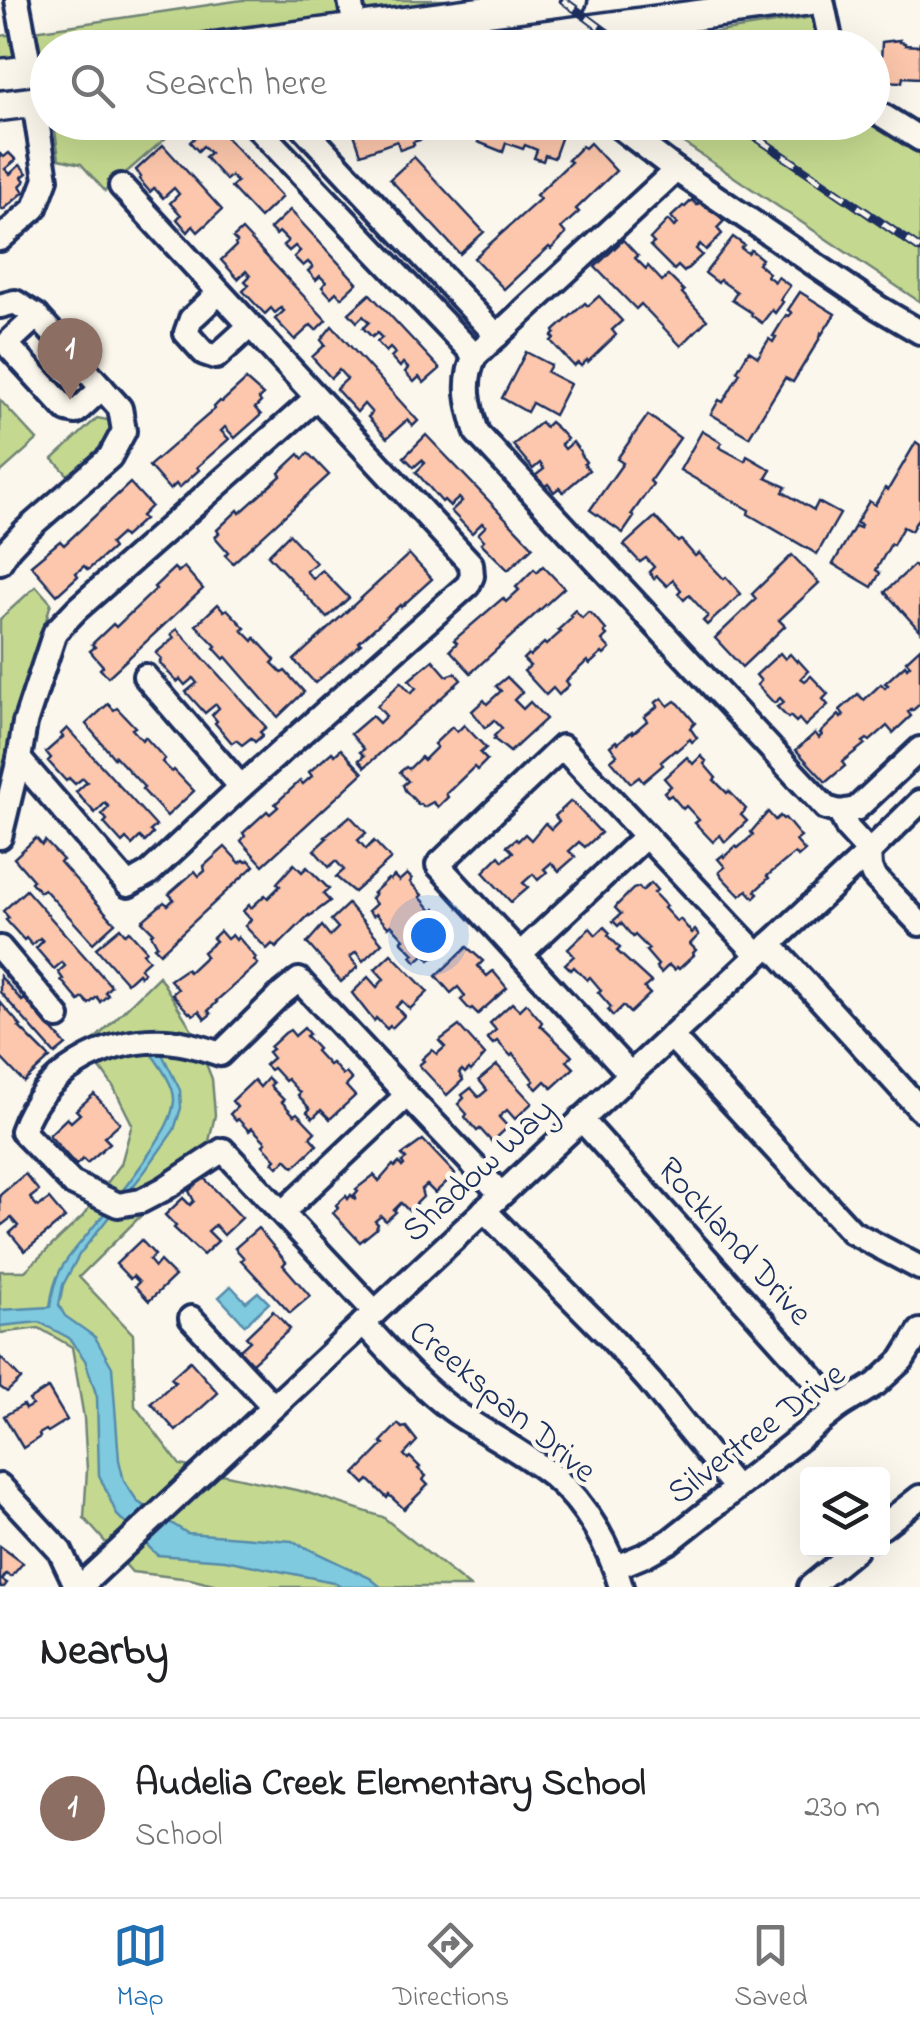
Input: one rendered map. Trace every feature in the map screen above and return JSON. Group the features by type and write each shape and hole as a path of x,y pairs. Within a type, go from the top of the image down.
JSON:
{"main road":[{"path":"284,30 353,14 572,0"},
{"path":"614,30 810,0"},
{"path":"0,74 30,70"},
{"path":"0,106 30,102"}],"street":[{"path":"17,0 30,41"},
{"path":"822,0 828,30"},
{"path":"890,120 920,139"},
{"path":"0,240 35,208 46,179 43,140"},
{"path":"269,140 475,356"},
{"path":"315,140 497,336"},
{"path":"637,140 879,308 920,332"},
{"path":"676,170 475,356 468,371 468,406 478,434 826,808 840,812 856,809 920,749"},
{"path":"19,759 128,886 148,873 468,585 472,576 471,564 121,186"},
{"path":"220,293 191,320 186,333 204,354 216,357 250,326"},
{"path":"0,306 15,302 36,316 120,408 124,431 110,457 25,531 0,562"},
{"path":"36,316 9,345 67,410 76,412 102,388"},
{"path":"0,837 25,723 55,632 316,398"},
{"path":"144,676 241,787"},
{"path":"630,1074 438,865 562,747 646,836 920,1108"},
{"name":"Shadow Way","path":"78,1587 920,802"},
{"path":"840,812 848,829 869,852 873,875 920,924"},
{"path":"520,954 646,836"},
{"path":"0,948 58,1017"},
{"name":"Creekspan Drive","path":"407,1095 298,980 220,1054 166,1041 136,1044 102,1051 66,1070 44,1091 29,1112 22,1131 72,1183 118,1205 141,1201 164,1190 223,1150 282,1213 421,1385 554,1477 578,1502 597,1531 618,1577"},
{"path":"671,1036 852,1232 920,1268"},
{"path":"282,1213 407,1095 492,1202 736,1487"},
{"name":"Rockland Drive","path":"582,1119 839,1407"},
{"path":"191,1318 273,1406"},
{"name":"Silvertree Drive","path":"618,1577 670,1541 839,1407 876,1384 902,1360 920,1331"},
{"path":"1,1488 60,1550 78,1587"},
{"path":"890,1521 920,1497"},
{"path":"810,1587 846,1557"}],"green space":[{"path":"242,0 477,0 253,30 40,30"},
{"path":"819,16 821,30 731,30"},
{"path":"30,32 30,60 0,64 0,36"},
{"path":"890,135 920,153 920,302 679,140 890,140"},
{"path":"56,140 164,140 105,191 81,164 59,159"},
{"path":"0,400 37,440 0,473"},
{"path":"97,418 113,421 116,434 70,477 53,459"},
{"path":"36,586 51,603 0,777 0,619"},
{"path":"159,976 194,1033 212,1079 215,1115 207,1150 79,1277 133,1334 135,1406 180,1465 305,1492 383,1517 470,1587 221,1587 132,1572 84,1518 84,1418 72,1347 39,1328 0,1333 0,1271 25,1271 83,1216 121,1164 132,1124 113,1086 86,1048"}],"water":[{"path":"146,1046 158,1046 180,1090 181,1108 174,1130 79,1255 63,1285 59,1305 65,1316 95,1337 112,1367 124,1481 138,1502 187,1533 292,1541 381,1587 341,1587 333,1582 225,1560 157,1555 117,1515 99,1475 97,1397 85,1360 69,1338 39,1322 0,1326 0,1310 50,1307 65,1262 131,1180 166,1127 173,1094"},
{"path":"231,1286 246,1302 258,1292 269,1303 245,1325 219,1297"}],"building":[{"path":"890,41 919,46 920,42 920,81 903,77 902,82 890,81"},
{"path":"229,140 282,197 260,218 231,187 237,182 231,176 226,180 205,157 210,153 203,146 198,151 190,142"},
{"path":"356,140 420,140 400,150 397,141 361,154"},
{"path":"560,140 554,158 545,155 543,161 534,158 537,150 525,145 523,149 506,143 503,152 478,142"},
{"path":"590,143 616,171 576,209 579,212 561,228 566,234 504,289 474,258 540,199 536,195 582,146"},
{"path":"163,145 222,210 198,232 193,226 188,232 177,219 181,215 170,203 179,194 174,188 163,198 154,188 150,192 139,179 136,170"},
{"path":"9,153 16,160 5,169 10,174 20,165 27,173 20,186 24,192 3,210 0,154 4,157"},
{"path":"414,157 484,232 460,254 390,179"},
{"path":"703,199 724,221 717,228 722,234 706,250 700,244 696,249 702,255 684,272 678,266 674,270 650,246 654,243 650,239 668,220 674,227 678,224 671,217 683,206 692,200 697,205"},
{"path":"290,210 357,283 341,298 336,292 331,297 322,287 326,282 320,276 316,280 308,271 313,267 308,262 303,266 294,257 300,251 295,246 289,251 283,245 288,241 270,229"},
{"path":"242,230 326,320 316,330 311,325 295,340 275,319 284,311 281,308 275,313 271,308 265,314 243,291 250,276 246,271 238,279 221,260 236,246 233,238"},
{"path":"733,237 744,245 741,248 762,259 758,264 769,273 767,276 775,282 778,277 790,286 775,313 772,310 762,323 732,300 737,292 705,273"},
{"path":"623,240 646,269 648,266 662,281 668,275 707,320 681,346 641,304 636,309 595,267"},
{"path":"800,292 835,314 793,382 785,378 749,437 711,414 719,400 723,402 749,351 758,357 769,339 773,342"},
{"path":"370,294 440,369 424,383 419,377 414,382 405,372 408,368 403,363 400,367 391,357 395,353 390,348 386,352 377,342 382,338 377,333 372,337 363,328 369,322 363,316 357,322 349,313"},
{"path":"599,296 622,321 612,330 616,335 588,362 574,366 551,341 552,336 585,303 588,306"},
{"path":"332,326 418,421 413,426 407,420 387,438 368,417 372,413 364,404 357,412 336,389 347,379 339,370 331,378 312,357 325,345 321,340"},
{"path":"526,352 551,365 547,372 570,384 554,415 532,403 527,412 502,398"},
{"path":"246,380 263,395 255,408 261,415 235,438 225,427 221,431 229,439 179,488 176,484 170,490 149,466"},
{"path":"648,415 680,438 650,481 653,484 623,533 590,510 623,463 617,459"},
{"path":"541,422 545,427 550,422 567,439 561,444 565,449 573,442 589,470 563,492 559,488 554,492 548,484 544,487 535,476 544,469 540,463 533,469 513,445"},
{"path":"702,431 722,443 719,447 745,461 747,456 771,470 766,478 786,487 783,492 814,510 818,502 840,514 817,554 680,470"},
{"path":"426,435 533,547 508,570 481,543 484,540 478,534 486,526 482,523 472,533 451,511 462,501 459,498 450,506 442,502 416,472 425,463 422,460 414,467 404,457"},
{"path":"916,442 920,445 920,515 911,531 903,527 891,544 876,570 880,573 872,587 833,564 855,526 860,528 856,523 869,501 875,505 885,488 888,490"},
{"path":"308,453 329,475 233,563 215,537 217,530 281,476 279,473 299,454 303,459"},
{"path":"130,483 151,506 141,516 144,519 110,544 113,548 88,570 84,566 57,595 31,565 60,541 64,545"},
{"path":"655,517 678,542 681,540 695,556 699,553 741,594 707,625 703,621 708,616 689,595 684,600 673,580 667,586 657,576 654,579 649,572 654,567 646,558 640,562 624,545"},
{"path":"289,534 316,563 306,571 313,579 322,570 349,598 327,618 268,555"},
{"path":"409,554 432,579 315,683 294,660"},
{"path":"792,555 819,583 779,620 785,626 742,667 715,638 756,599 752,594"},
{"path":"914,565 920,572 920,631 885,592"},
{"path":"543,566 564,588 471,673 450,650 457,643 454,640 503,598 506,602 534,569 537,572"},
{"path":"184,567 203,589 108,677 90,651 95,647 92,644 113,624 116,627 174,568 178,572"},
{"path":"218,604 304,692 278,717 196,625"},
{"path":"575,610 582,618 588,612 593,615 606,630 602,640 610,649 590,664 587,661 566,681 569,685 559,695 553,688 546,695 524,671 530,666 523,659 561,632 558,630"},
{"path":"177,629 266,727 255,742 251,738 242,745 236,740 232,743 215,723 212,715 219,708 216,704 205,713 186,692 197,683 193,678 185,685 180,679 177,682 159,662 162,659 156,653 174,638 171,634"},
{"path":"920,648 920,704 908,712 911,716 893,733 887,726 870,741 863,742 842,762 845,766 826,782 796,750 815,733 819,738 839,715 844,715 840,710 858,694 864,700 881,684 885,688 885,683 910,665 906,661"},
{"path":"780,653 785,659 790,654 798,660 808,671 801,678 805,681 811,676 828,694 823,699 828,705 805,726 777,707 784,702 780,698 774,703 757,685 761,681 756,675"},
{"path":"433,660 447,676 455,673 461,680 365,767 359,760 364,749 351,734 372,716 379,723 386,716 377,706 401,682 411,693 416,688 409,680"},
{"path":"507,677 522,692 514,700 523,709 530,702 546,719 510,752 494,739 502,728 494,720 485,728 472,711 501,691 496,686"},
{"path":"662,698 668,706 675,701 679,704 695,723 690,728 697,738 675,750 643,782 639,777 631,783 611,760 617,755 610,746 647,721 644,717"},
{"path":"108,704 114,710 117,708 142,740 145,737 165,759 162,762 194,791 167,816 86,724"},
{"path":"464,725 486,748 480,753 487,760 477,770 474,767 438,807 433,802 424,807 419,805 405,790 403,785 408,781 400,772 421,757 424,760 452,727 457,732"},
{"path":"67,728 156,826 145,842 140,837 132,845 126,839 122,843 104,823 107,820 102,814 109,807 105,803 95,813 76,792 87,782 83,778 75,784 69,778 66,781 48,761 51,758 46,752"},
{"path":"341,749 363,773 263,865 241,841 243,833 267,811 270,814 278,807 275,804 300,781 303,784 312,776 309,772 332,752 335,755"},
{"path":"701,756 714,780 746,809 741,815 747,821 725,842 720,835 713,842 686,806 683,809 664,792 671,786 664,778 687,757 693,764"},
{"path":"571,801 601,833 585,847 579,842 569,851 575,857 559,871 551,863 538,880 533,874 523,883 528,887 511,902 483,872 499,856 503,861 513,852 507,846 516,839 525,834 531,840 545,823 551,829 559,821 555,816"},
{"path":"768,812 775,820 785,818 801,837 796,841 805,851 798,857 795,853 767,876 754,898 747,890 740,896 719,872 725,867 718,859 753,835 751,832"},
{"path":"350,816 366,833 358,840 366,849 374,841 391,859 354,892 336,877 344,870 336,861 329,867 314,850"},
{"path":"36,838 42,845 45,841 63,860 60,862 115,923 93,943 44,889 40,892 14,858"},
{"path":"225,847 240,863 249,860 254,866 160,953 154,947 157,945 153,932 142,921 164,902 168,905 174,899 169,894 195,871 199,876 205,871 204,866"},
{"path":"294,864 302,872 307,867 329,889 323,894 330,901 309,915 276,948 272,944 267,949 245,926 251,920 243,911 265,895 268,898"},
{"path":"407,874 433,912 435,909 455,926 447,934 452,939 450,945 430,960 425,954 416,962 391,925 388,927 368,911 376,904 371,898 373,893 388,879 394,876 399,881"},
{"path":"651,883 664,908 677,922 680,919 699,935 690,944 696,950 694,955 679,969 669,965 661,973 646,951 649,949 621,923 618,926 613,921 621,914 615,908 633,889 639,887 642,891"},
{"path":"26,890 111,986 100,1002 97,997 89,1004 83,998 79,1001 61,980 58,972 65,966 62,962 54,969 36,948 43,941 40,938 32,945 6,920 9,918 3,911"},
{"path":"348,904 382,943 363,961 356,952 350,957 358,967 341,982 307,943 322,926 330,936 338,928 331,920"},
{"path":"604,927 620,948 617,951 651,982 644,988 650,994 630,1013 623,1006 613,1016 590,977 587,980 565,964 574,956 568,949 590,928 596,935"},
{"path":"120,928 125,934 129,931 146,950 143,953 149,960 140,968 144,972 127,983 96,948"},
{"path":"220,931 227,939 232,935 236,940 238,937 258,964 216,1001 205,1019 199,1011 189,1013 172,994 178,989 170,980 186,969 189,972 206,956 203,952 216,941 213,938"},
{"path":"467,947 483,961 478,966 487,976 493,971 507,988 478,1014 461,1000 465,996 458,987 451,993 436,976"},
{"path":"391,954 428,992 410,1009 402,1001 396,1007 404,1016 387,1029 376,1018 374,1021 352,993 368,977 377,987 384,979 375,969"},
{"path":"0,976 66,1045 55,1054 0,992"},
{"path":"0,1002 50,1058 24,1082 0,1057"},
{"path":"512,1003 519,1010 526,1003 542,1022 540,1025 572,1056 567,1061 574,1068 552,1088 545,1081 537,1089 513,1054 487,1038 496,1030 490,1023"},
{"path":"459,1026 485,1055 471,1071 459,1073 463,1080 447,1095 419,1065 432,1050 437,1054 445,1047 439,1041"},
{"path":"304,1028 316,1051 352,1080 346,1086 355,1096 330,1119 321,1110 313,1118 300,1093 265,1065 273,1058 268,1052 270,1047 290,1030 295,1036"},
{"path":"497,1065 532,1103 515,1119 507,1110 499,1117 508,1127 492,1142 480,1129 477,1131 458,1104 471,1088 479,1097 487,1090 479,1080"},
{"path":"268,1078 282,1102 315,1132 310,1137 317,1145 294,1167 286,1159 278,1167 263,1145 266,1142 230,1114 237,1107 232,1101 254,1080 260,1087"},
{"path":"94,1094 120,1123 104,1137 110,1143 87,1163 83,1159 76,1165 49,1135 67,1118 71,1122 80,1114 76,1110"},
{"path":"423,1140 455,1174 435,1193 427,1185 421,1190 423,1197 409,1211 401,1203 386,1221 381,1216 375,1221 376,1229 360,1242 333,1213 336,1205 346,1196 355,1199 356,1189 374,1175 379,1181 393,1165 399,1163 402,1167 406,1159 402,1155"},
{"path":"25,1174 39,1191 30,1198 38,1207 49,1199 65,1218 25,1251 10,1233 18,1226 11,1218 2,1225 0,1222 0,1195"},
{"path":"203,1177 242,1218 224,1235 215,1225 208,1231 218,1241 203,1255 165,1215 183,1198 190,1205 194,1201 189,1191"},
{"path":"258,1228 310,1296 290,1313 241,1260 244,1258 235,1248"},
{"path":"141,1240 155,1255 149,1260 155,1267 160,1261 175,1276 149,1301 135,1286 139,1282 133,1276 130,1279 116,1264"},
{"path":"273,1311 290,1329 251,1364 239,1351 250,1341 246,1337"},
{"path":"0,1357 21,1379 7,1392 0,1387"},
{"path":"190,1361 218,1393 176,1431 151,1403 175,1382 171,1378"},
{"path":"48,1388 67,1420 39,1434 23,1448 4,1416 23,1405 25,1409 32,1405 29,1400"},
{"path":"398,1424 406,1427 417,1441 404,1455 420,1467 428,1485 404,1509 369,1480 365,1484 355,1474"},
{"path":"0,1546 23,1563 11,1577 6,1574 2,1580 7,1583 4,1587 0,1587"}],"railway":[{"path":"563,0 604,30"},
{"path":"760,140 920,249"}],"place":[{"name":"Audelia Creek Elementary School","path":"70,400"}]}
